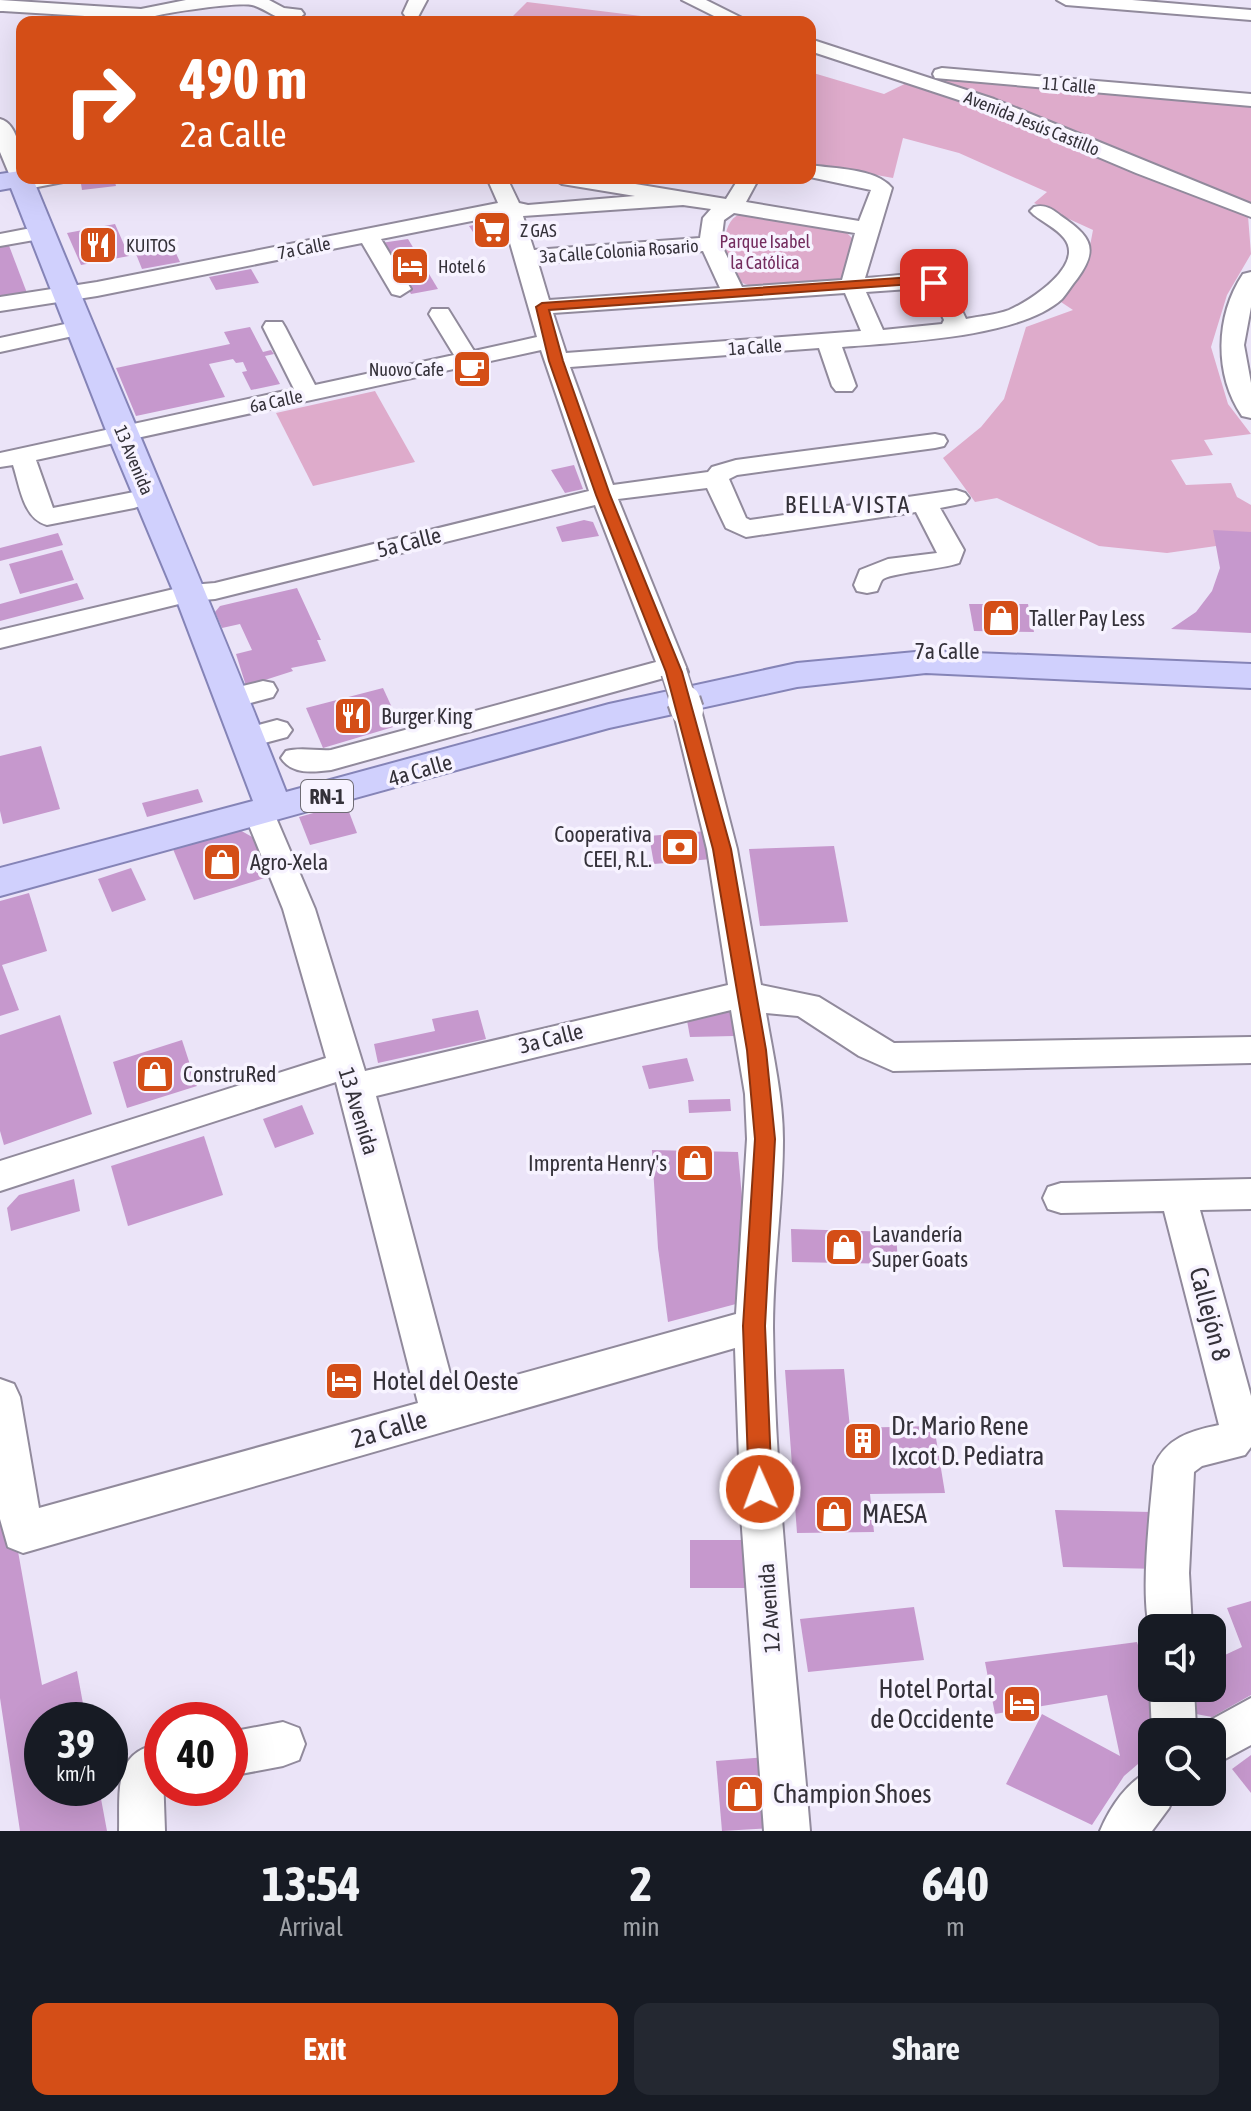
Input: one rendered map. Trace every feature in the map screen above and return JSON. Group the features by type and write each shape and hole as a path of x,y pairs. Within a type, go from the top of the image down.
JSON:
{"main road":[{"name":"13 Avenida","path":"10,181 13,237 66,301"},
{"name":"13 Avenida","path":"10,181 66,301 134,500 247,694 246,738 257,802"},
{"name":"13 Avenida","path":"113,432 189,599 257,802"},
{"name":"7a Calle","path":"666,689 788,661 878,652 1014,651 1251,663"},
{"name":"7a Calle","path":"666,689 873,664 978,662 1251,676"},
{"name":"4a Calle","path":"0,866 257,802 666,689"},
{"name":"4a Calle","path":"0,882 257,802"}],"street":[{"path":"147,16 167,7 248,0"},
{"path":"256,0 280,13 295,14"},
{"path":"1066,0 1251,15"},
{"path":"695,1 728,16"},
{"path":"3,3 123,16"},
{"name":"Avenida Jesús Castillo","path":"816,47 1006,110 1251,211"},
{"name":"11 Calle","path":"887,69 1251,100"},
{"name":"13 Avenida","path":"0,125 10,181"},
{"path":"816,172 868,181 881,187 882,193 867,229 852,284 875,337"},
{"path":"597,184 867,229"},
{"path":"734,293 710,244 714,218 722,210 733,206 746,184"},
{"path":"506,188 528,211 683,199"},
{"name":"7a Calle","path":"0,313 368,235 506,188"},
{"name":"12 Avenida","path":"506,188 552,345 722,849 757,1050 765,1139 754,1326 762,1515 787,1831"},
{"name":"1a Calle","path":"552,345 828,341 932,333 1002,320 1029,310 1053,295 1078,262 1080,248 1073,234 1041,211"},
{"path":"368,235 400,289"},
{"name":"3a Calle Colonia Rosario","path":"527,257 710,244"},
{"path":"1251,279 1235,315 1231,346 1239,383 1251,411"},
{"path":"542,307 913,281 934,283 941,289 955,320 952,327"},
{"path":"0,345 66,301"},
{"name":"7a Calle","path":"0,304 66,301"},
{"path":"440,314 464,353"},
{"path":"274,327 306,390"},
{"path":"828,341 844,386"},
{"name":"6a Calle","path":"7,456 401,370 552,345"},
{"name":"6a Calle","path":"401,370 464,353 552,345"},
{"name":"5a Calle","path":"0,639 329,572 603,495 716,479 721,472 736,468 935,441"},
{"path":"7,456 47,517 134,500"},
{"path":"716,479 735,522 746,529 956,498"},
{"path":"867,585 869,576 884,568 934,563 950,557 951,550 924,503"},
{"name":"5a Calle","path":"0,650 189,599"},
{"path":"296,758 306,762 331,760 666,689"},
{"path":"246,738 277,730"},
{"name":"13 Avenida","path":"257,802 299,909 350,1076 441,1414"},
{"path":"747,993 759,1001 809,1007 874,1050 893,1057 1251,1050"},
{"name":"3a Calle","path":"0,1176 350,1076 747,993"},
{"path":"1061,1198 1251,1194"},
{"name":"Callejón 8","path":"1169,1614 1168,1573 1174,1466 1178,1458 1194,1450 1231,1442 1240,1429 1178,1196"},
{"name":"2a Calle","path":"0,1397 23,1533 754,1326"},
{"path":"1226,1735 1251,1720"},
{"path":"248,1751 283,1744"},
{"path":"142,1831 144,1776"},
{"path":"1123,1831 1142,1806"}],"green space":[{"path":"527,2 641,16 513,16"},
{"path":"816,74 884,94 921,76 1251,104 1251,215 1248,216 1251,254 1227,295 1211,347 1228,404 1251,434 1204,440 1213,455 1171,460 1186,485 1231,483 1237,497 1251,505 1251,541 1167,553 1099,546 997,498 975,502 943,458 981,427 1004,399 1026,327 1073,310 1058,300 1086,267 1093,230 1034,203 1047,192 959,153 903,138 893,178 816,164"},
{"name":"Parque Isabel la Católica","path":"740,214 842,228 854,240 849,273 836,282 755,287 741,282 728,264 725,244 728,226"},
{"path":"375,391 415,462 313,486 276,413"}],"building":[{"path":"81,184 116,186 82,190"},
{"name":"Z GAS","path":"508,218 515,234 479,241 469,226"},
{"name":"KUITOS","path":"115,224 129,256 81,265 67,233"},
{"name":"Hotel 6","path":"408,239 438,289 411,294 381,243"},
{"path":"8,243 27,293 0,298 0,245"},
{"path":"173,247 180,262 142,269 136,254"},
{"path":"251,269 259,283 216,290 209,277"},
{"path":"250,327 263,352 271,350 274,354 265,356 280,384 251,390 242,372 247,371 243,362 236,363 233,359 209,364 225,397 136,416 116,368 230,344 224,332"},
{"path":"574,465 583,489 565,493 551,470"},
{"path":"584,520 593,522 599,536 562,542 556,527"},
{"path":"1213,530 1251,532 1251,633 1171,629 1196,612 1212,591 1220,568"},
{"path":"58,533 63,545 0,561 0,548"},
{"path":"62,550 74,580 20,594 9,564"},
{"path":"77,583 84,599 0,621 0,604"},
{"path":"297,588 321,640 317,640 326,661 291,668 293,671 246,686 236,654 252,650 240,624 222,628 215,612 220,606"},
{"name":"Taller Pay Less","path":"969,604 1028,604 1034,632 974,631"},
{"name":"Burger King","path":"383,688 400,725 323,748 306,708"},
{"path":"41,746 60,809 3,824 0,811 0,756"},
{"path":"198,789 203,802 147,817 142,803"},
{"path":"346,804 357,833 310,845 299,817"},
{"name":"Agro-Xela","path":"238,829 254,838 271,876 194,900 173,849"},
{"name":"Cooperativa CEEI, R.L.","path":"706,831 712,859 654,864 649,836"},
{"path":"834,846 848,922 760,926 749,849"},
{"path":"131,868 146,900 112,912 98,879"},
{"path":"29,893 47,951 2,965 19,1010 0,1016 0,901"},
{"path":"730,1008 734,1036 690,1037 686,1015"},
{"path":"478,1010 486,1039 378,1063 374,1044 435,1031 432,1019"},
{"path":"60,1015 92,1114 4,1145 0,1131 0,1035"},
{"name":"ConstruRed","path":"182,1040 197,1086 127,1108 113,1062"},
{"path":"687,1058 694,1081 649,1089 642,1066"},
{"path":"730,1099 731,1111 689,1113 688,1100"},
{"path":"302,1105 314,1134 275,1148 263,1119"},
{"path":"204,1136 223,1195 128,1226 111,1166"},
{"path":"652,1150 738,1152 751,1300 668,1322 658,1248"},
{"path":"74,1179 80,1211 11,1231 7,1208 19,1195"},
{"name":"Lavandería Super Goats","path":"791,1229 896,1232 898,1264 792,1262"},
{"path":"844,1369 850,1428 934,1426 945,1493 870,1494 874,1532 797,1533 785,1370"},
{"path":"0,1451 42,1685 77,1671 83,1702 24,1702 24,1806 102,1806 107,1831 20,1831 0,1698"},
{"path":"1055,1510 1152,1512 1162,1569 1063,1567"},
{"path":"690,1540 750,1540 751,1588 690,1588"},
{"path":"1251,1601 1251,1695 1212,1717 1196,1714 1196,1702 1226,1702 1226,1654 1242,1647 1227,1608"},
{"path":"914,1607 924,1660 808,1672 800,1619"},
{"path":"1137,1642 1138,1702 1157,1702 1162,1718 1138,1718 1138,1764 1124,1776 1092,1825 1006,1784 1042,1714 1120,1756 1107,1695 995,1714 985,1662"},
{"path":"1251,1755 1251,1793 1232,1769"},
{"name":"Champion Shoes","path":"767,1757 774,1828 722,1831 716,1761"}],"place":[{"name":"Z GAS","path":"492,230"},
{"name":"KUITOS","path":"98,245"},
{"name":"Hotel 6","path":"410,266"},
{"name":"Nuovo Cafe","path":"472,369"},
{"name":"Taller Pay Less","path":"1001,618"},
{"name":"Burger King","path":"353,716"},
{"name":"Cooperativa CEEI, R.L.","path":"680,847"},
{"name":"Agro-Xela","path":"222,862"},
{"name":"ConstruRed","path":"155,1074"},
{"name":"Imprenta Henry's","path":"695,1163"},
{"name":"Lavandería Super Goats","path":"844,1247"},
{"name":"Hotel del Oeste","path":"344,1381"},
{"name":"Dr. Mario Rene Ixcot D. Pediatra","path":"863,1441"},
{"name":"MAESA","path":"834,1514"},
{"name":"Hotel Portal de Occidente","path":"1022,1704"},
{"name":"Champion Shoes","path":"745,1794"}],"district":[{"name":"BELLA VISTA","path":"848,504"}],"route":[{"path":"760,1489 754,1326 765,1139 757,1050 722,849 687,710 603,495 556,361 542,307 913,281 934,283"}]}
